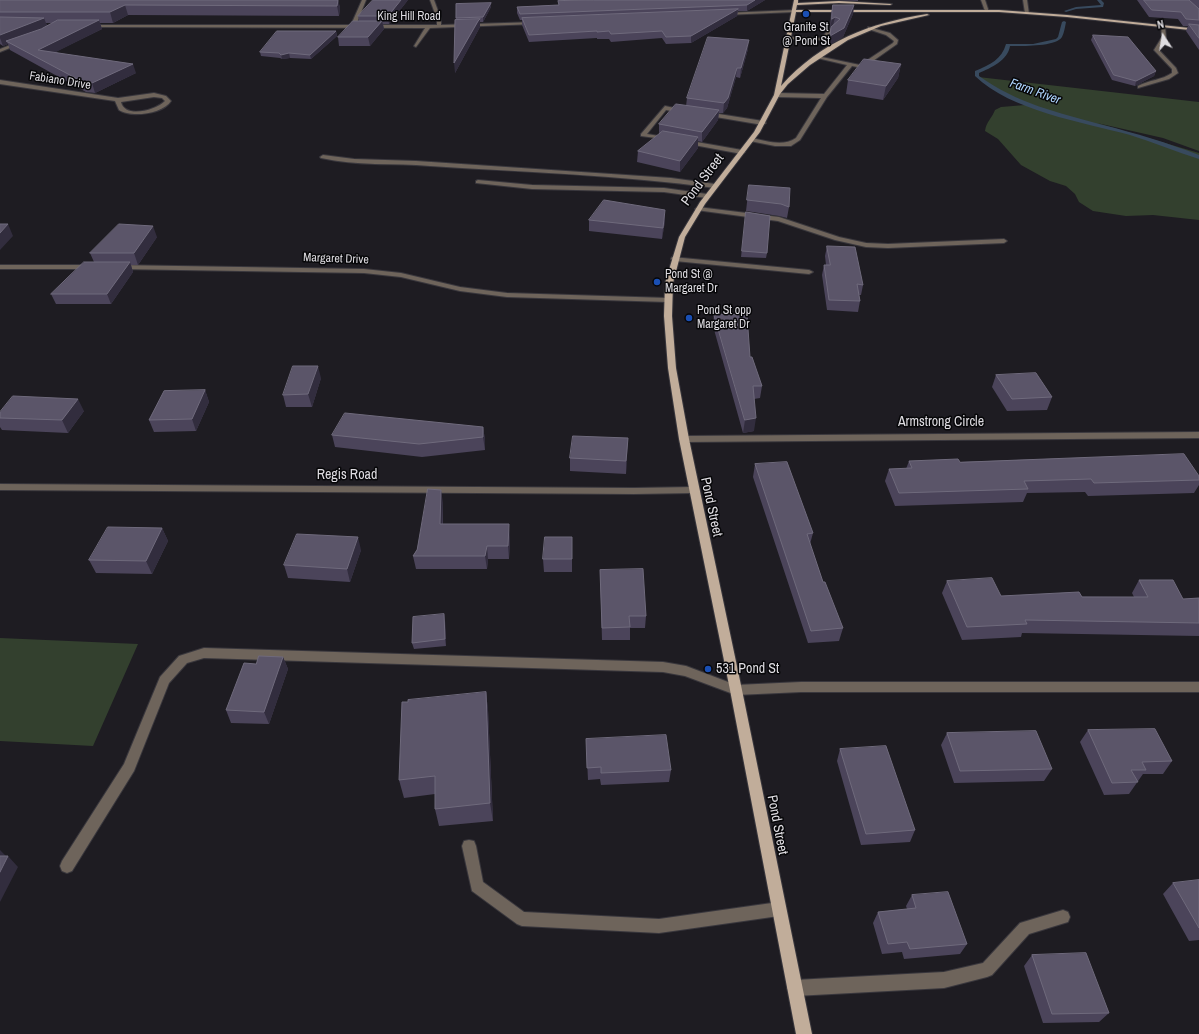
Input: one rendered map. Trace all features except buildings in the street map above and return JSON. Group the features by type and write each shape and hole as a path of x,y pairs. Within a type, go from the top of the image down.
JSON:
{"main road":[{"path":"838,0 863,2"},
{"name":"Pond Street","path":"804,1034 736,690 693,490 671,362 668,300 675,260 682,237 707,196 752,140 763,123 776,95 796,2 863,2 893,4"},
{"path":"924,5 1027,13 1199,30"},
{"path":"794,11 987,11"},
{"path":"776,95 796,75 819,57 840,43 870,28 892,21 916,17 946,13 987,11"}],"street":[{"path":"353,27 364,0"},
{"path":"432,0 439,19 439,27"},
{"path":"983,0 987,11"},
{"path":"1025,0 1027,13"},
{"path":"717,14 794,11"},
{"name":"King Hill Road","path":"81,26 439,27 540,23"},
{"path":"416,46 428,27"},
{"path":"1140,87 1149,82 1171,76 1175,73 1174,69 1156,50 1164,40 1163,27"},
{"path":"788,38 821,38 835,28"},
{"path":"819,57 861,67 894,44 896,41 894,38 870,28"},
{"path":"0,51 23,42"},
{"path":"752,140 776,144 791,144 798,139 825,96 850,65"},
{"name":"Fabiano Drive","path":"0,82 118,100"},
{"path":"154,95 166,98 168,102 156,110 136,112 121,109 118,100 154,95"},
{"path":"776,95 825,96"},
{"path":"674,140 643,134 665,108 695,112"},
{"path":"703,114 763,123"},
{"path":"681,141 742,152"},
{"path":"323,157 354,161 416,163 671,180 715,186"},
{"path":"478,182 532,187 664,190 707,196"},
{"path":"698,209 779,219 842,240 866,245 888,246 1004,241"},
{"path":"675,260 809,272"},
{"name":"Margaret Drive","path":"0,267 314,269 364,271 401,275 460,289 502,295 668,300"},
{"name":"Armstrong Circle","path":"684,439 1199,435"},
{"name":"Regis Road","path":"0,487 634,491 693,490"},
{"path":"67,866 129,767 164,680 183,659 204,653 662,667 686,671 736,690 801,687 1199,687"},
{"path":"469,846 477,886 522,919 659,926 779,909"},
{"path":"795,988 944,980 987,970 1025,928 1063,917"}],"green space":[{"path":"978,77 1199,102 1199,151 1163,138 1097,123 1199,153 1199,220 1153,215 1126,216 1093,211 1079,202 1075,194 1066,186 1050,181 1021,165 998,139 985,131 995,110 1001,107 1025,105 988,86"},
{"path":"0,638 138,644 93,746 0,741"}],"waterway":[{"name":"Farm River","path":"1066,11 1076,8 1102,6 1103,4 1099,0"},
{"name":"Farm River","path":"1064,22 1060,37 1057,40 1033,45 1008,45 1007,52 993,64 977,72 977,76 1004,94 1031,106 1146,138 1199,157"}],"place":[{"name":"Granite St @ Pond St","path":"806,14"},
{"name":"Pond St @ Margaret Dr","path":"657,282"},
{"name":"Pond St opp Margaret Dr","path":"689,318"},
{"name":"531 Pond St","path":"708,669"}]}
